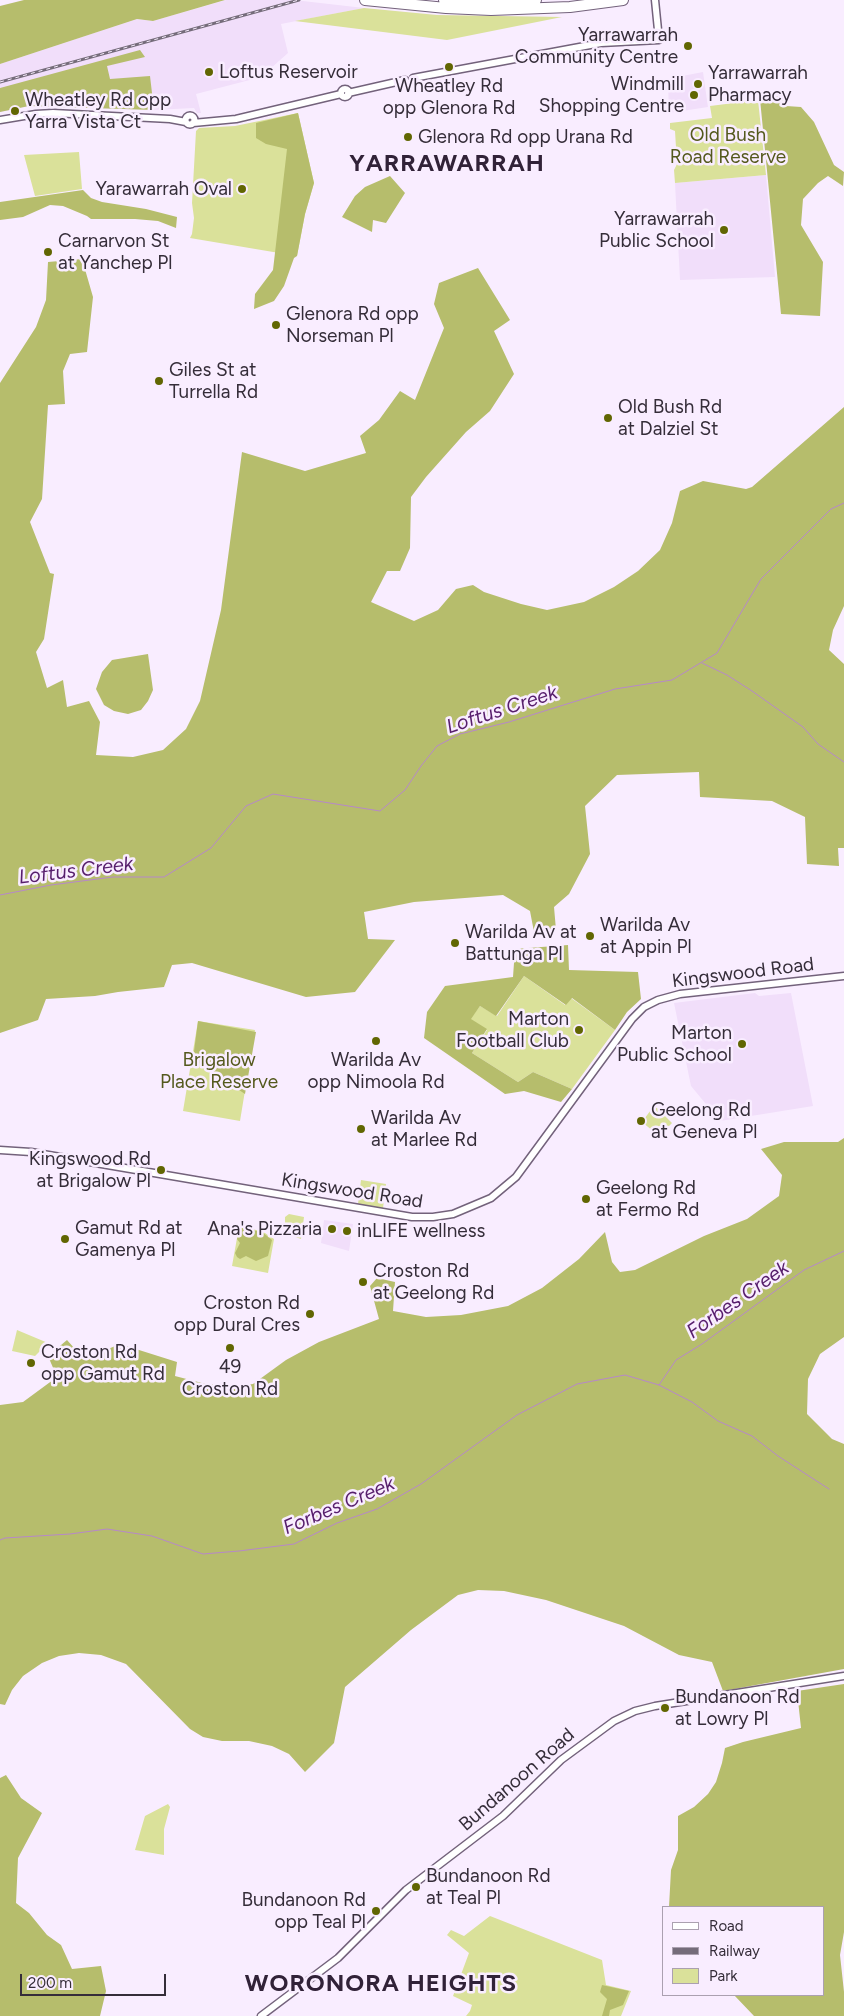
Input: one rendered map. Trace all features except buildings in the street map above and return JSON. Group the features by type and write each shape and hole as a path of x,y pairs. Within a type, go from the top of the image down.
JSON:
{"highway":[{"path":"365,0 453,9 491,10 570,7 623,0"},
{"path":"444,0 478,2 536,0"}],"street":[{"path":"0,120 45,113 207,121 236,119 341,94 344,89 348,93 405,80 410,84 413,78 601,44 659,40 656,0"},
{"name":"Kingswood Road","path":"0,1150 31,1152 412,1217 433,1217 453,1214 491,1198 516,1177 632,1019 644,1007 658,1000 680,994 844,976"},
{"name":"Bundanoon Road","path":"261,2016 338,1958 400,1896 503,1816 561,1760 614,1721 635,1711 656,1706 844,1676"}],"shaded area":[{"path":"226,0 294,0 364,8 281,24 288,53 261,77 196,94 201,113 197,113 194,108 154,110 29,106 0,112 0,64 137,19 153,21"},
{"path":"703,72 708,107 669,113 668,82 672,78"},
{"name":"Yarrawarrah Public School","path":"766,175 775,277 680,280 675,183"},
{"name":"Marton Public School","path":"755,993 759,996 791,993 813,1106 720,1121 691,1086 674,1003"},
{"path":"324,1220 353,1224 349,1251 321,1243"}],"green space":[{"path":"24,0 225,0 153,21 137,19 0,64 0,6"},
{"path":"364,8 437,15 562,17 447,40 295,21"},
{"path":"140,50 145,57 107,66 110,79 150,76 154,110 29,106 0,112 0,88"},
{"path":"783,96 786,106 801,107 814,122 834,165 844,172 843,186 828,176 818,183 803,199 801,225 823,262 820,316 781,314 760,99"},
{"name":"Old Bush Road Reserve","path":"758,100 766,175 675,183 674,170 677,164 675,131 670,129 670,123 712,118 710,106"},
{"path":"298,113 314,183 305,214 297,256 190,238 194,218 192,203 196,131 199,128 235,126"},
{"path":"298,113 314,183 305,214 297,256 294,258 284,286 274,301 254,309 255,294 273,270 287,149 266,144 256,138 256,123"},
{"path":"79,152 82,189 35,196 24,155"},
{"path":"390,176 405,193 386,223 373,220 372,232 342,217 355,196 365,187"},
{"path":"83,190 91,198 102,202 146,209 177,217 176,228 158,221 91,219 63,206 50,205 23,217 0,220 0,202"},
{"path":"82,259 93,297 87,352 70,354 63,371 65,404 48,405 42,499 30,522 50,573 54,574 44,639 36,652 47,688 63,680 67,707 89,701 100,722 96,755 133,757 163,750 186,729 200,701 221,610 242,452 305,471 366,453 360,436 379,420 400,391 415,400 444,328 434,304 439,283 478,268 510,320 494,331 514,374 490,411 466,432 411,497 410,548 400,571 387,571 371,602 414,621 438,610 456,589 473,585 484,592 547,610 584,602 614,587 638,571 660,550 672,523 680,491 703,481 746,489 752,487 844,407 844,606 833,630 829,650 844,664 844,848 838,848 839,866 807,864 805,817 772,801 700,797 699,772 617,775 585,806 590,854 569,894 554,907 556,930 534,932 530,911 503,895 414,902 364,912 368,939 395,940 355,992 306,997 192,963 172,965 164,987 95,996 46,999 38,1020 0,1033 0,383 36,327 46,300 48,262"},
{"path":"148,654 153,690 141,710 128,714 114,711 104,705 96,689 102,672 112,660"},
{"path":"568,945 569,970 638,972 641,999 627,1012 615,1030 572,998 566,1005 524,976 496,1016 480,1006 471,1019 487,1029 472,1053 518,1082 533,1072 572,1089 561,1102 524,1091 505,1094 424,1038 427,1012 445,986 513,977 515,949"},
{"path":"524,976 565,1005 571,998 615,1030 572,1089 533,1072 518,1082 472,1053 487,1030 470,1019 480,1006 497,1016"},
{"name":"Brigalow Place Reserve","path":"198,1021 255,1030 240,1121 183,1111"},
{"path":"198,1021 256,1032 245,1094 193,1059"},
{"path":"653,1107 657,1108 672,1123 659,1136 642,1122"},
{"path":"844,1138 844,1337 820,1354 808,1379 807,1414 832,1439 844,1444 844,1669 723,1691 712,1662 679,1655 624,1626 546,1600 504,1591 478,1590 458,1595 411,1630 345,1687 334,1743 305,1772 289,1754 272,1746 249,1741 222,1741 203,1737 190,1729 126,1664 101,1655 79,1653 59,1656 42,1663 23,1676 12,1690 5,1705 0,1704 0,1405 23,1402 57,1377 48,1356 67,1340 84,1359 120,1344 177,1362 175,1376 202,1383 231,1387 253,1384 286,1360 319,1342 379,1319 370,1286 377,1278 395,1282 393,1311 426,1317 461,1315 508,1306 542,1288 579,1259 605,1232 612,1262 620,1272 635,1270 704,1236 747,1219 779,1196 782,1175 761,1149 784,1142 838,1142"},
{"path":"361,1180 386,1184 383,1208 358,1204"},
{"path":"289,1214 304,1217 301,1239 290,1235 285,1230 285,1217"},
{"path":"239,1227 262,1231 274,1239 268,1273 232,1266"},
{"path":"241,1228 262,1232 272,1240 268,1256 256,1261 246,1256 240,1259 237,1257 235,1253 240,1243 237,1239"},
{"path":"17,1330 48,1343 35,1356 12,1351"},
{"path":"844,1684 844,1932 840,1955 844,1992 844,2016 754,2016 735,1996 824,1996 824,1906 669,1906 671,1870 678,1850 678,1816 694,1807 708,1794 716,1782 725,1748 801,1728 797,1691"},
{"path":"6,1775 21,1798 42,1813 18,1858 16,1903 29,1913 47,1935 61,1945 72,1969 101,1966 106,1991 100,2016 0,2016 0,1778"},
{"path":"168,1804 170,1807 164,1829 164,1855 135,1850 145,1816"},
{"path":"490,1916 602,1960 606,1985 631,1991 621,2016 466,2016 472,2005 453,1996 469,1953 447,1935 451,1930 464,1936"},
{"path":"602,1985 629,1991 623,2005 610,2010 609,2016 602,2016 607,1999 600,1992"}],"waterway":[{"name":"Loftus Creek","path":"0,895 51,885 113,877 164,877 211,848 246,806 273,794 380,811 405,790 437,746 460,734 509,722 615,689 672,680 717,653 761,579 831,509 844,503"},
{"path":"702,663 727,675 752,691 803,727 818,744 844,762"},
{"name":"Forbes Creek","path":"659,1385 676,1360 702,1344 804,1270 844,1251"},
{"name":"Forbes Creek","path":"0,1540 107,1529 152,1536 203,1554 294,1544 337,1523 377,1509 421,1484 517,1415 577,1384 625,1375 659,1385 692,1402 718,1421 752,1436 778,1456 829,1489"}],"railway":[{"path":"0,82 299,0"}],"place":[{"name":"Yarrawarrah Community Centre","path":"688,46"},
{"name":"Wheatley Rd opp Glenora Rd","path":"449,67"},
{"name":"Loftus Reservoir","path":"209,72"},
{"name":"Yarrawarrah Pharmacy","path":"698,84"},
{"name":"Windmill Shopping Centre","path":"694,95"},
{"name":"Wheatley Rd opp Yarra Vista Ct","path":"15,111"},
{"name":"Glenora Rd opp Urana Rd","path":"408,137"},
{"name":"Yarawarrah Oval","path":"242,189"},
{"name":"Yarrawarrah Public School","path":"724,230"},
{"name":"Carnarvon St at Yanchep Pl","path":"48,252"},
{"name":"Glenora Rd opp Norseman Pl","path":"276,325"},
{"name":"Giles St at Turrella Rd","path":"159,381"},
{"name":"Old Bush Rd at Dalziel St","path":"608,418"},
{"name":"Warilda Av at Appin Pl","path":"590,936"},
{"name":"Warilda Av at Battunga Pl","path":"455,943"},
{"name":"Marton Football Club","path":"579,1030"},
{"name":"Warilda Av opp Nimoola Rd","path":"376,1041"},
{"name":"Marton Public School","path":"742,1044"},
{"name":"Geelong Rd at Geneva Pl","path":"641,1121"},
{"name":"Warilda Av at Marlee Rd","path":"361,1129"},
{"name":"Kingswood Rd at Brigalow Pl","path":"161,1170"},
{"name":"Geelong Rd at Fermo Rd","path":"586,1199"},
{"name":"Ana's Pizzaria","path":"332,1229"},
{"name":"inLIFE wellness","path":"347,1231"},
{"name":"Gamut Rd at Gamenya Pl","path":"65,1239"},
{"name":"Croston Rd at Geelong Rd","path":"363,1282"},
{"name":"Croston Rd opp Dural Cres","path":"310,1314"},
{"name":"49 Croston Rd","path":"230,1348"},
{"name":"Croston Rd opp Gamut Rd","path":"31,1363"},
{"name":"Bundanoon Rd at Lowry Pl","path":"665,1708"},
{"name":"Bundanoon Rd at Teal Pl","path":"416,1887"},
{"name":"Bundanoon Rd opp Teal Pl","path":"376,1911"}],"district":[{"name":"YARRAWARRAH","path":"447,164"},
{"name":"WORONORA HEIGHTS","path":"381,1984"}]}
